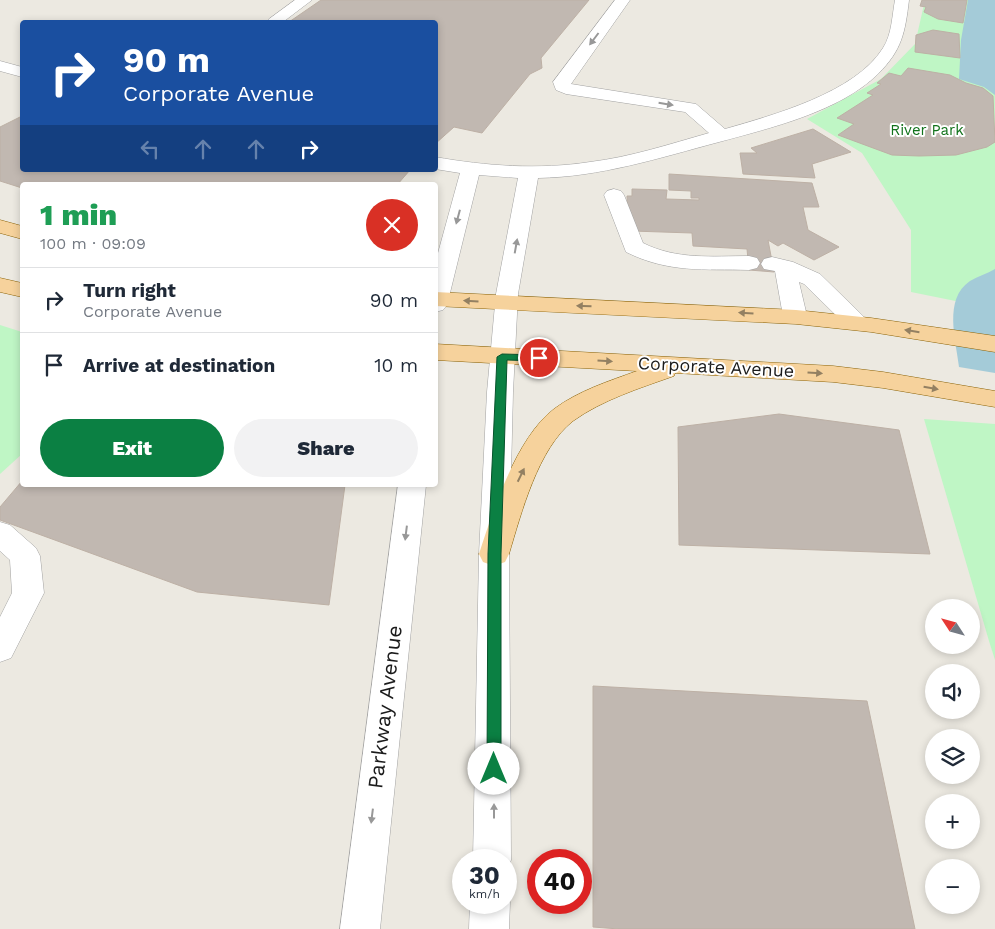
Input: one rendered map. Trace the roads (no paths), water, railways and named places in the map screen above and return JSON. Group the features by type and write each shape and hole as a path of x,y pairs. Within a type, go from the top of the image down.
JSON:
{"main road":[{"path":"0,226 20,232"},
{"path":"0,285 20,290"},
{"path":"438,301 658,308 795,316 856,322 995,344"},
{"name":"Corporate Avenue","path":"438,352 833,374 883,380 995,400"},
{"path":"494,554 514,490 532,453 555,424 565,414 617,387 680,365"}],"street":[{"path":"277,20 305,0"},
{"path":"623,0 562,82 562,86 566,89 690,108 722,135"},
{"path":"438,164 471,170 529,172 577,170 643,157 802,110 853,84 874,69 887,55 895,42 898,1"},
{"path":"0,66 20,71"},
{"path":"438,290 471,170"},
{"path":"492,849 494,554 502,357 506,303 529,172"},
{"path":"614,195 634,247 654,257 681,262 749,263"},
{"path":"795,316 779,266 812,279 856,322"},
{"name":"Parkway Avenue","path":"360,929 412,487"},
{"path":"0,533 25,556 28,593 0,648"},
{"path":"489,929 490,914"}],"water":[{"path":"968,0 995,0 995,95 984,87 959,79 961,40"},
{"path":"995,269 995,373 959,367 953,321 956,298 970,281"}],"park label":[{"name":"River Park","path":"927,130"}]}
